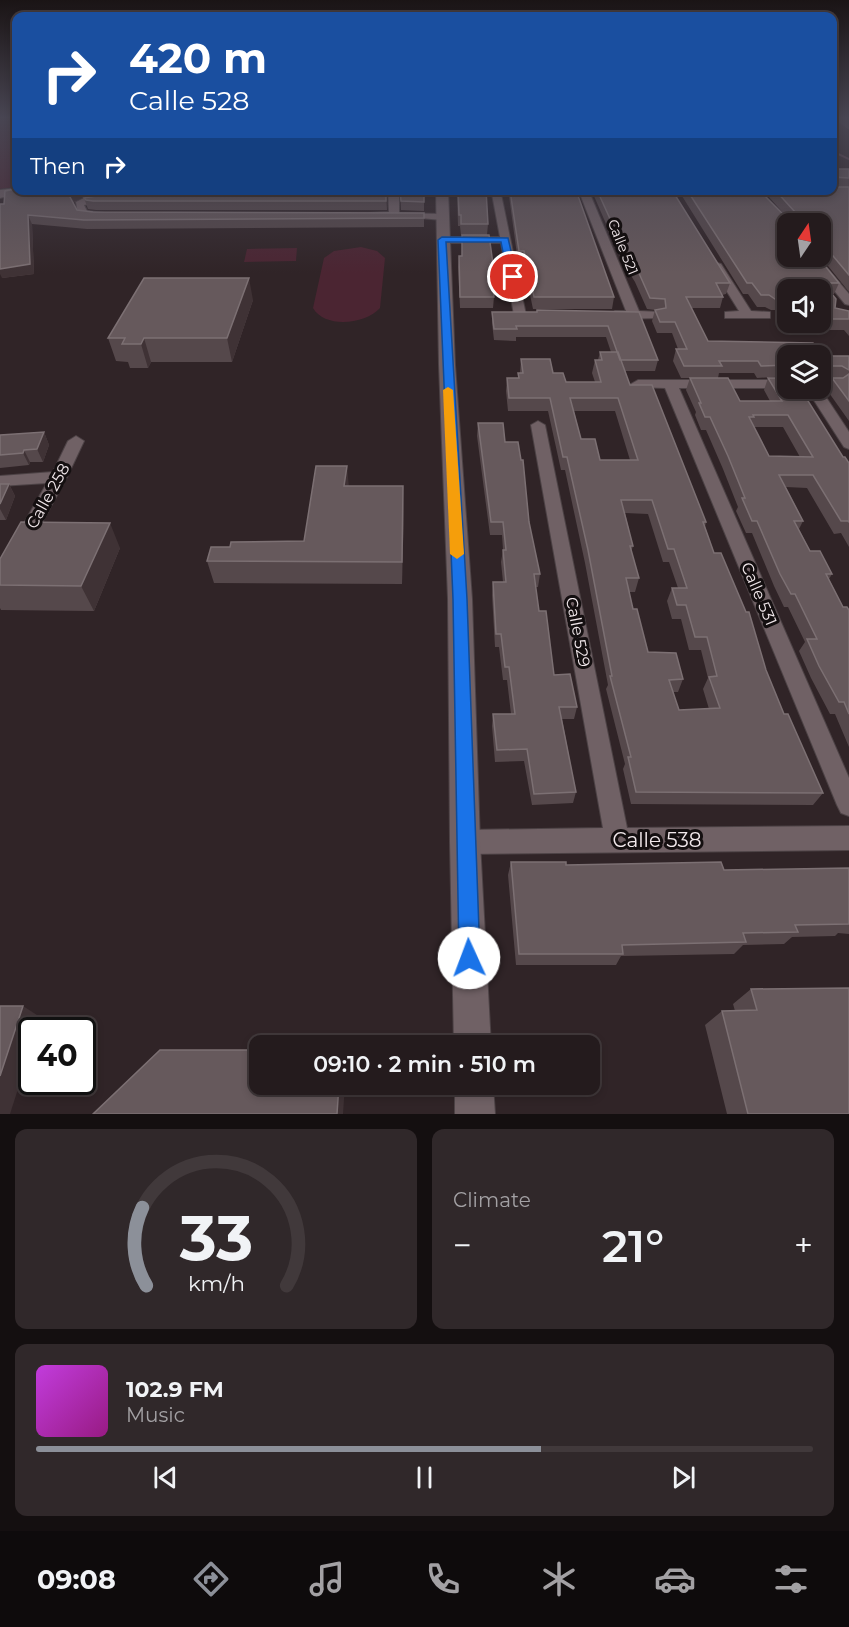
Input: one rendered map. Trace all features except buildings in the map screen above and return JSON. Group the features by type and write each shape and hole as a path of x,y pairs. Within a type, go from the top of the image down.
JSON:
{"street":[{"path":"108,215 83,213 79,204 93,198 126,195"},
{"path":"394,195 394,215"},
{"path":"442,195 460,599 472,1035"},
{"path":"497,195 505,240 526,315 502,315"},
{"name":"Calle 521","path":"586,195 634,315"},
{"path":"674,196 759,195"},
{"path":"358,215 394,215 442,228 505,240"},
{"path":"712,258 747,315"},
{"path":"820,267 849,301"},
{"path":"600,315 657,315"},
{"path":"729,315 766,315"},
{"path":"638,384 777,384"},
{"name":"Calle 531","path":"670,384 849,805"},
{"path":"820,399 849,444"},
{"name":"Calle 529","path":"538,425 617,840"},
{"name":"Calle 258","path":"0,581 59,477 76,441"},
{"path":"0,481 59,477"},
{"name":"Calle 538","path":"465,842 849,838"},
{"path":"474,1095 475,1114"}],"shaded area":[{"path":"0,169 12,169 12,188 0,189"},
{"path":"361,247 377,251 385,258 380,308 356,321 336,321 319,315 313,308 324,258 334,251"},
{"path":"297,248 296,261 244,262 247,249"}],"slow traffic":[{"path":"448,390 457,554"}],"route":[{"path":"469,958 460,599 442,240 505,240 513,277"}]}
